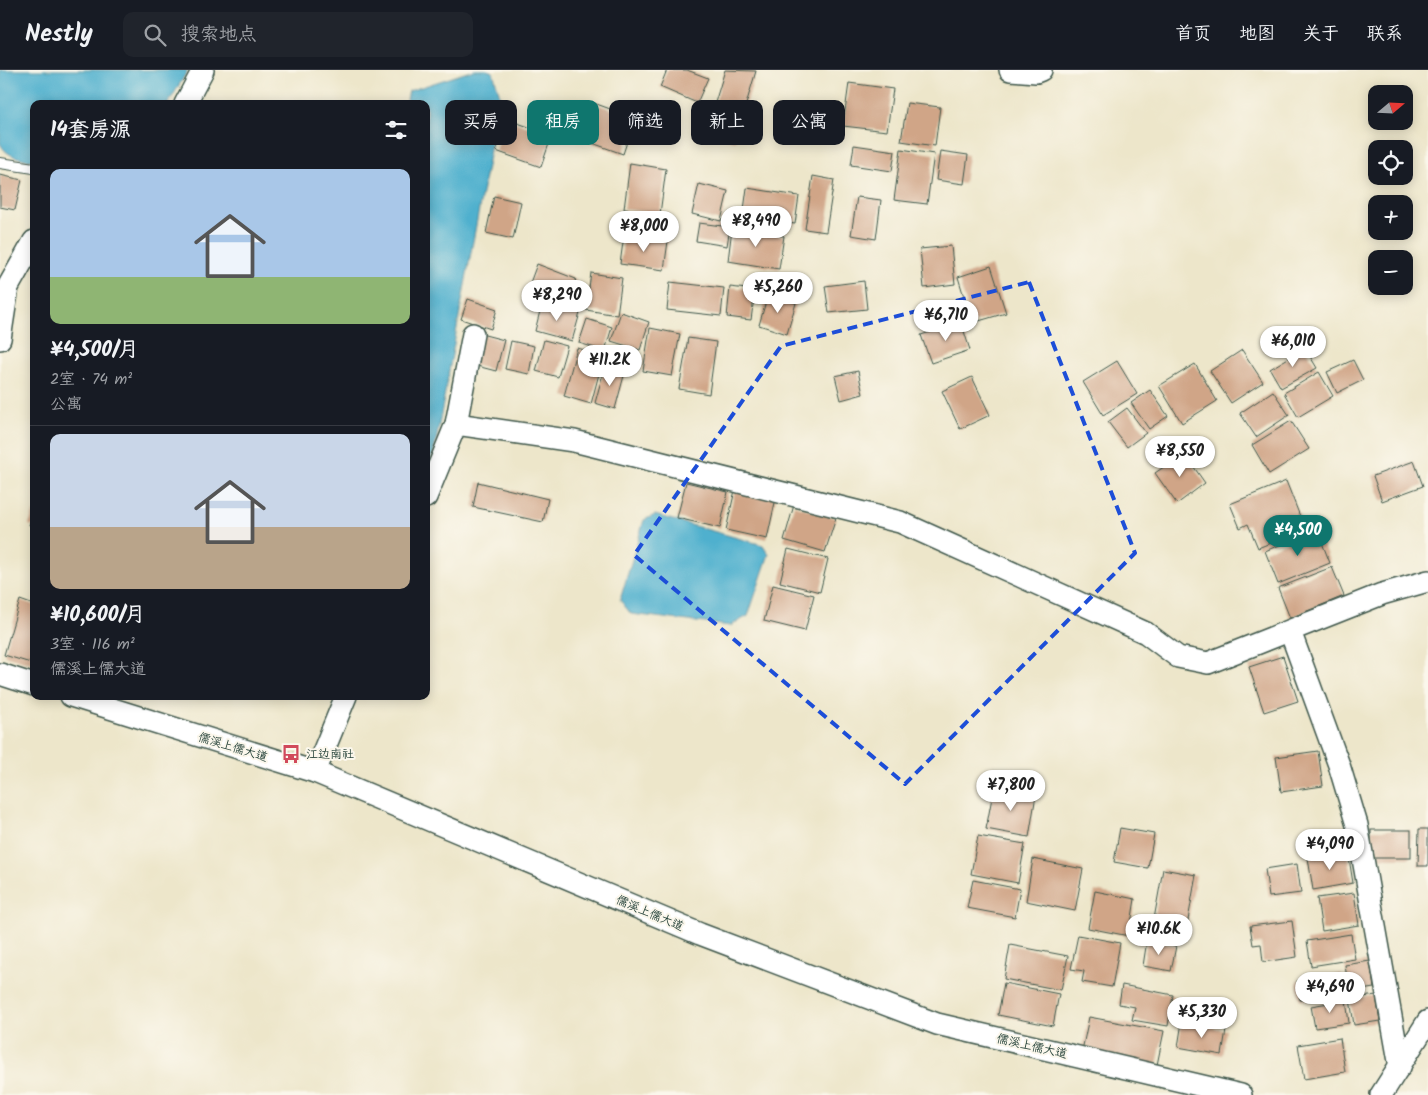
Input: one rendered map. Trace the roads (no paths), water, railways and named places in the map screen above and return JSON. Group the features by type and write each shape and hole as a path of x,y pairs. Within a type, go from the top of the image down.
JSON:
{"street":[{"path":"187,100 203,70"},
{"path":"1010,70 1036,72 1041,70"},
{"path":"0,339 8,287 30,248"},
{"path":"430,487 456,424 473,334"},
{"path":"456,424 574,441 900,522 1146,634 1178,657 1208,663 1382,594 1428,582"},
{"path":"1290,630 1339,764 1357,825 1400,1066"},
{"path":"0,674 30,684"},
{"name":"儒溪上儒大道","path":"83,700 315,772 700,934 937,1024 1241,1095"},
{"path":"315,772 344,700"},
{"path":"1381,1095 1428,1021"}],"lane":[{"path":"0,162 30,167"}],"water":[{"path":"0,70 188,70 170,100 30,100 30,160 10,154 0,143"},
{"path":"474,70 493,72 500,96 499,100 445,100 445,145 491,145 434,452 430,461 430,100 407,100 409,91"},
{"path":"655,515 763,545 769,554 748,616 730,626 631,614 620,600 644,520"}],"place":[{"name":"江边南社","path":"291,754"}]}
